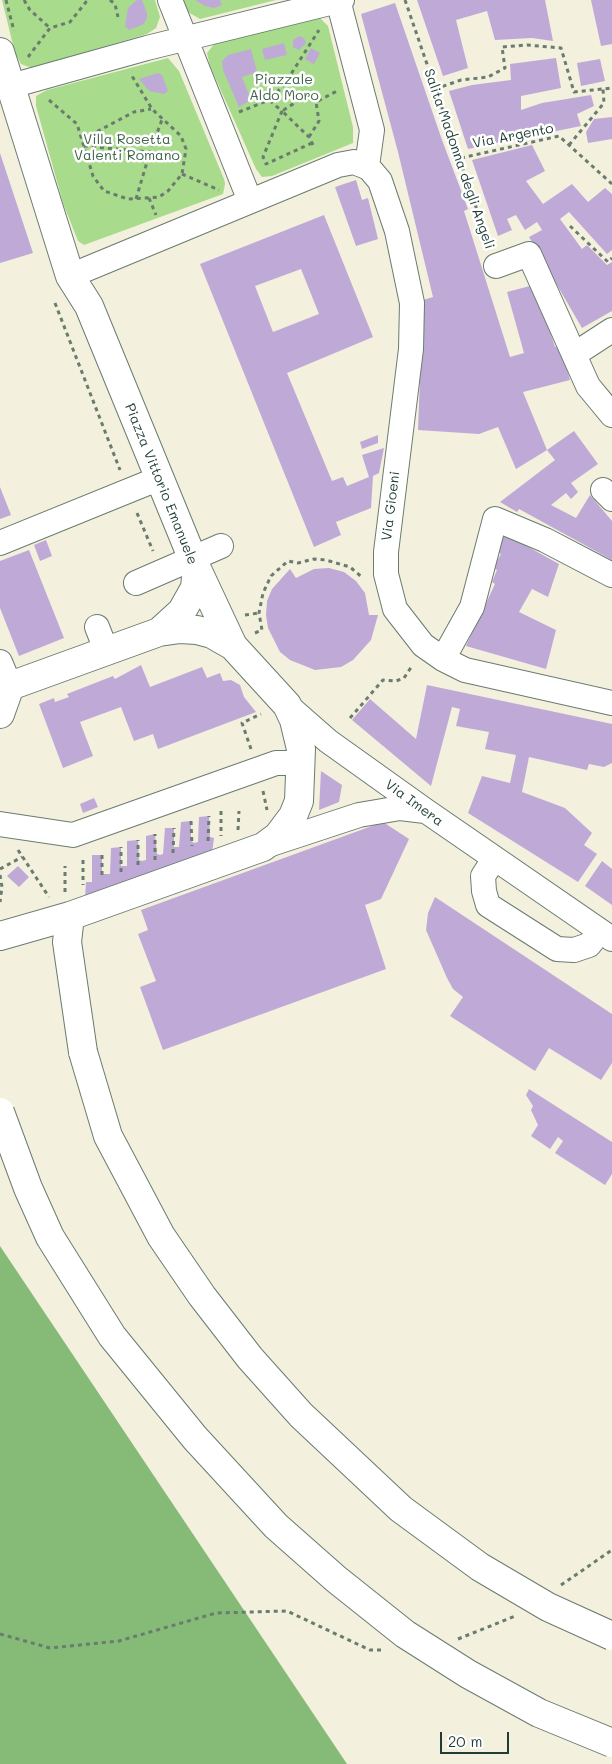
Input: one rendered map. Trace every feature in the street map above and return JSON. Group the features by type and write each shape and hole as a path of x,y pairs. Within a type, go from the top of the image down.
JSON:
{"main road":[{"path":"13,49 11,86 70,276"},
{"name":"Piazza Vittorio Emanuele","path":"3,679 75,662 102,639 159,632 182,611 195,588 194,563 160,478 89,306 70,276"},
{"path":"194,563 242,640"},
{"path":"159,632 180,629 197,630 242,640"},
{"name":"Via Imera","path":"242,640 287,705"},
{"path":"0,714 3,679"},
{"path":"0,936 67,907 263,847 278,836 293,816 299,801 300,763 298,736 287,705"},
{"path":"67,907 67,942 83,1052 96,1102 108,1136 161,1236 202,1296 244,1350 301,1415 401,1509 480,1567 548,1608 612,1636"},
{"path":"0,1112 28,1188 50,1237 112,1336 195,1438 269,1519 336,1579 405,1634 468,1674 539,1713 612,1743"}],"street":[{"path":"170,0 250,202"},
{"path":"11,86 185,38 340,5 372,130 367,166 346,162 250,202 160,226 70,276"},
{"name":"Via Gioeni","path":"367,166 376,174 397,231 412,303 411,349 386,552 386,574 396,609 423,645 443,659 465,670 612,703"},
{"name":"Salita Madonna degli Angeli","path":"496,266 529,254 575,354"},
{"path":"612,330 575,354 588,386 612,415"},
{"path":"0,543 160,478"},
{"path":"443,659 472,607 495,519 545,540 612,575"},
{"path":"136,583 194,563 221,546"},
{"name":"Via Imera","path":"287,705 328,741 494,859 606,935"},
{"path":"0,824 72,835 276,763 300,763"},
{"path":"263,847 359,816 400,808 426,811"},
{"path":"494,859 483,876 484,892 488,905 557,950 574,950 589,946 606,935"}],"path":[{"path":"6,0 13,49 50,28 70,22 85,1 90,0"},
{"path":"24,0 30,10 50,28"},
{"path":"110,0 115,2 118,17"},
{"name":"Salita Madonna degli Angeli","path":"405,0 461,158 496,266"},
{"path":"232,106 236,114 268,100 289,77 312,44 323,21 340,5"},
{"path":"435,89 460,80 488,77 505,68 502,47 527,45 561,48 574,92 612,88"},
{"path":"48,98 76,122 93,176 100,188 109,194 136,199 159,197 168,192 182,174 186,160 186,150 181,136 163,117 152,109 132,76 139,74"},
{"path":"312,143 266,164 263,157 282,111 304,97 316,102 344,88 361,85"},
{"path":"569,145 604,103 603,89"},
{"path":"268,100 309,137 316,152"},
{"path":"309,137 319,121 316,102"},
{"path":"82,140 134,112 152,109"},
{"path":"136,199 163,117"},
{"name":"Via Argento","path":"461,158 560,136 612,184"},
{"path":"84,146 150,152"},
{"path":"149,198 160,226"},
{"path":"570,226 608,262 612,258"},
{"path":"54,300 123,476"},
{"path":"242,640 262,630 259,613 263,593 272,576 288,561 298,563 314,559 336,562 350,567 365,580"},
{"path":"250,614 259,613"},
{"path":"350,718 383,680 396,682 404,678 423,645"},
{"path":"238,836 239,810"},
{"path":"221,811 221,842"},
{"path":"208,847 209,816"},
{"path":"191,821 192,852"},
{"path":"172,859 174,828"},
{"path":"155,834 155,865"},
{"path":"138,840 138,871"},
{"path":"102,855 102,884"},
{"path":"0,869 22,857"},
{"path":"82,860 83,891"},
{"path":"65,866 67,907"},
{"path":"0,875 2,887 0,902"},
{"path":"557,1588 612,1550"},
{"path":"0,1634 50,1648 119,1641 216,1613 287,1611 370,1650 390,1650"},
{"path":"449,1641 518,1615"}],"green space":[{"path":"2,0 155,0 160,17 156,28 147,34 32,68 21,64 15,53"},
{"path":"182,0 276,0 200,19 188,12"},
{"name":"Piazzale Aldo Moro","path":"314,17 320,18 328,26 353,127 353,143 272,176 262,177 256,169 210,66 207,53 215,43"},
{"name":"Villa Rosetta Valenti Romano","path":"168,58 179,71 224,179 223,194 84,245 78,241 63,203 36,106 36,96 47,90"},
{"path":"0,1246 347,1764 0,1764"}],"building":[{"path":"137,0 142,0 147,18 144,24 129,30 125,26 128,8"},
{"path":"195,0 220,0 222,5 214,8 205,6"},
{"path":"417,0 545,0 553,41 532,38 495,40 487,11 456,20 468,68 443,76"},
{"path":"591,0 612,0 612,44 601,46"},
{"path":"395,3 468,209 464,211 510,357 524,353 507,292 530,286 531,289 534,289 541,304 555,347 560,345 570,380 523,392 547,450 516,469 498,427 479,434 418,430 423,300 433,297 398,152 361,14"},
{"path":"299,36 304,38 306,43 299,50 293,47 293,40"},
{"path":"284,43 287,55 265,60 262,49"},
{"path":"311,48 320,53 314,64 305,59"},
{"path":"251,49 257,72 242,77 251,100 239,107 223,70 222,61 228,55"},
{"path":"556,58 561,88 521,96 521,110 542,103 591,95 594,106 577,114 581,126 468,149 449,91 472,85 511,80 510,64"},
{"path":"600,59 605,81 581,86 577,63"},
{"path":"158,73 162,75 168,91 164,94 149,91 139,79"},
{"path":"612,117 612,139 588,143 586,132 594,119"},
{"path":"532,145 545,171 526,181 543,204 572,184 588,202 605,188 612,194 612,250 607,254 569,212 560,219 582,249 587,245 607,265 612,262 612,311 582,328 529,237 542,230 537,222 525,230 516,215 507,219 512,230 498,236 472,160"},
{"path":"0,153 33,253 0,263"},
{"path":"356,180 362,200 368,198 378,239 356,246 335,187"},
{"path":"324,215 373,337 287,373 332,481 343,477 347,486 369,477 362,455 384,448 379,473 373,476 371,508 336,522 341,535 314,547 200,264","holes":["301,269 319,314 273,332 255,286"]},
{"path":"574,431 598,464 571,483 578,492 571,499 566,493 551,505 576,518 590,495 612,521 612,560 519,509 517,512 500,502 555,460 547,450"},
{"path":"378,435 378,443 362,449 360,442"},
{"path":"0,487 11,515 0,519"},
{"path":"505,534 559,564 548,597 532,589 519,612 556,630 546,669 466,646 495,584 492,582 497,570 493,568 501,554 496,551"},
{"path":"46,540 52,556 40,561 34,545"},
{"path":"29,550 64,638 19,656 0,608 0,561"},
{"path":"329,568 344,572 356,581 365,593 369,615 378,615 371,640 353,660 341,667 315,670 290,660 280,652 268,628 266,615 267,601 272,589 290,569 296,578 314,569"},
{"path":"141,665 150,687 202,667 207,678 220,673 223,681 231,680 240,685 244,697 256,712 158,749 153,734 134,741 121,707 80,722 93,756 63,768 39,704 54,698 55,702 69,697 67,694 113,676 115,679"},
{"path":"427,685 612,724 612,763 604,767 589,764 587,770 529,757 522,792 565,808 592,833 584,845 597,854 578,882 468,813 482,776 510,783 516,755 485,749 489,732 456,726 460,709 452,707 431,786 352,720 370,699 416,739"},
{"path":"321,771 342,785 339,802 319,810"},
{"path":"94,798 98,807 83,813 80,804"},
{"path":"209,816 210,837 214,838 212,853 85,898 86,882 92,882 92,855 102,855 102,874 110,874 111,848 121,847 121,866 127,866 127,841 138,840 139,860 146,860 146,836 155,834 157,854 160,855 163,854 165,828 174,828 174,847 179,847 181,822 191,821 191,841 194,843 198,842 199,817"},
{"path":"383,822 409,839 381,899 365,905 386,969 163,1050 140,987 156,981 138,934 148,930 141,910"},
{"path":"602,861 612,869 612,905 585,886"},
{"path":"18,866 29,877 19,887 7,876"},
{"path":"435,897 612,1014 612,1063 601,1080 549,1048 535,1071 450,1016 463,997 453,989 426,930 428,913"},
{"path":"529,1089 612,1142 612,1174 605,1185 555,1153 563,1141 558,1137 550,1149 531,1136 538,1125 531,1110 533,1106 526,1095"}]}
